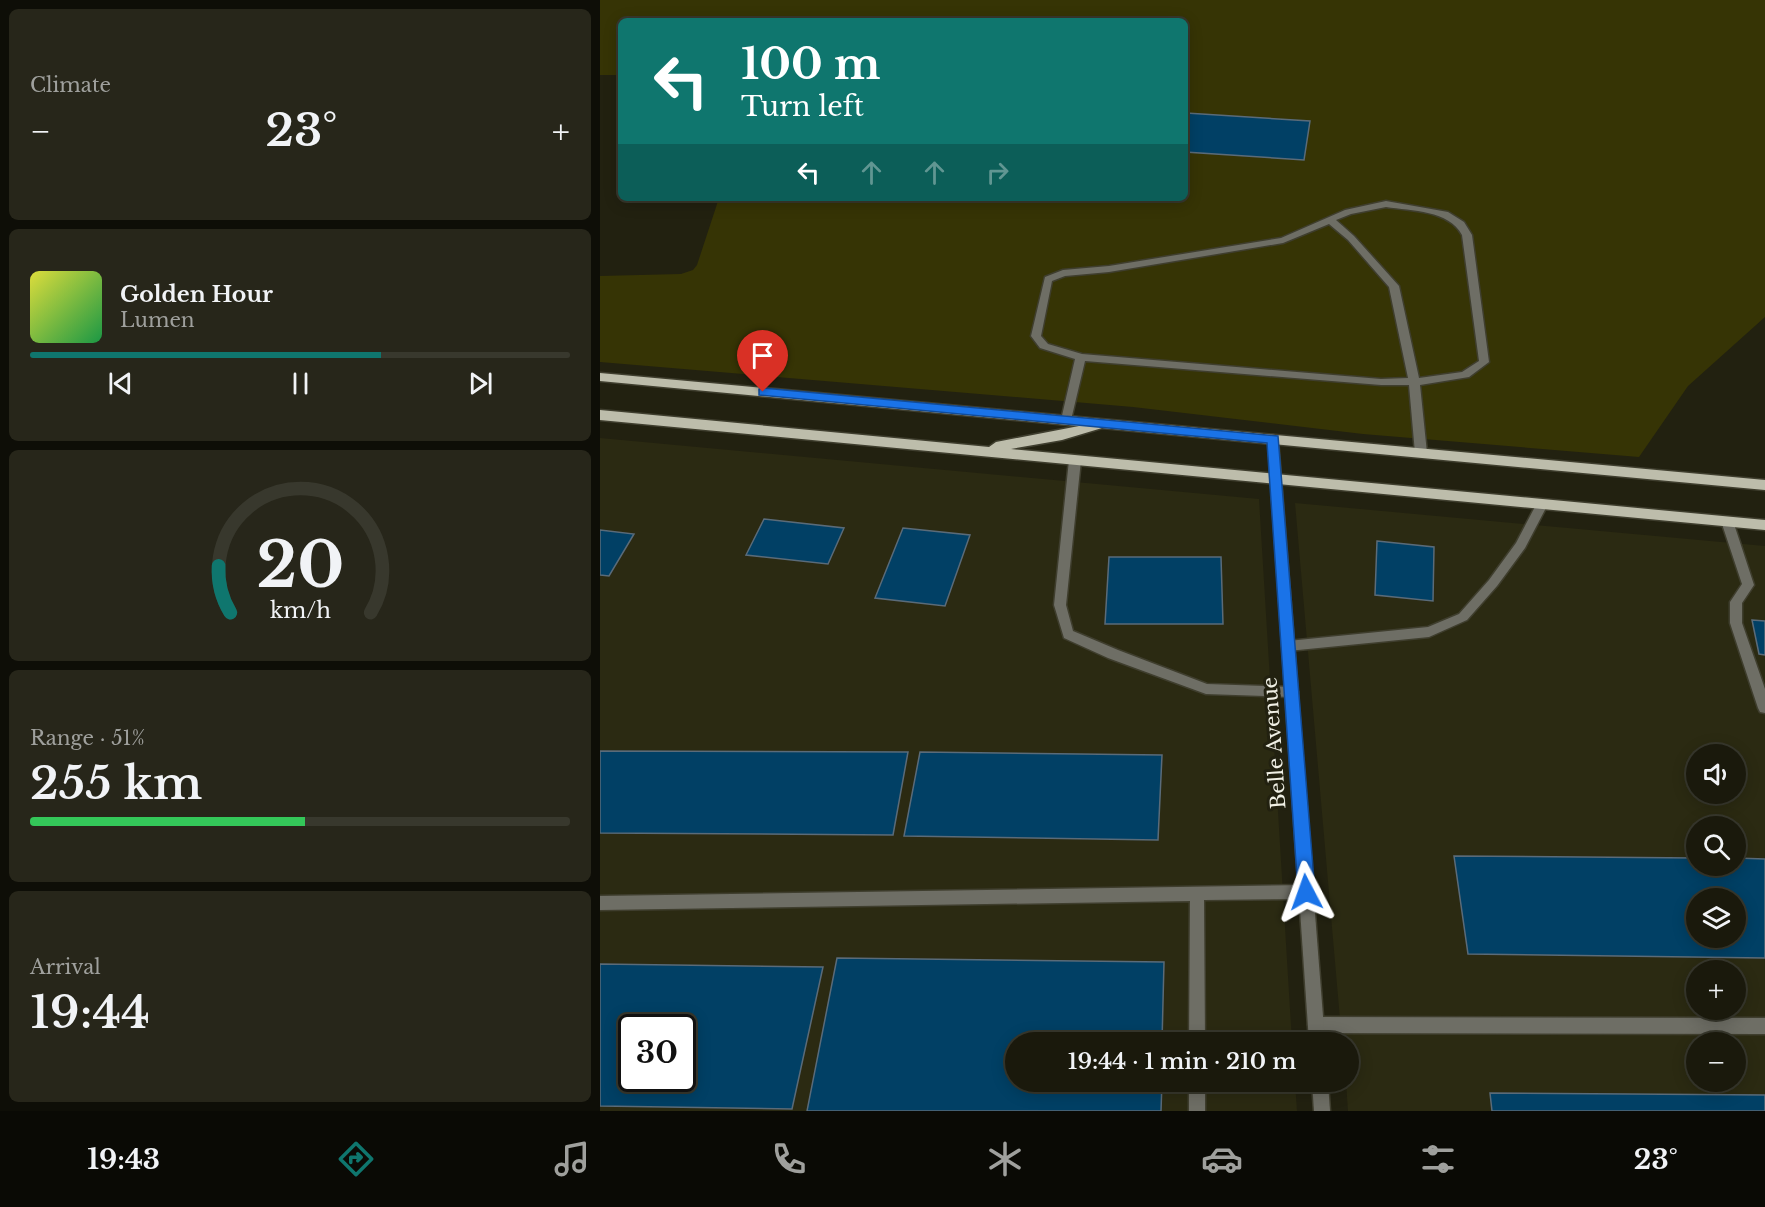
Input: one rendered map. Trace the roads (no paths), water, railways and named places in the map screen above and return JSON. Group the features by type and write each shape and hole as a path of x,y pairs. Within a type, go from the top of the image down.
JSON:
{"main road":[{"path":"600,377 1765,485"},
{"path":"600,415 1765,525"},
{"path":"978,451 1062,435 1105,424"}],"street":[{"path":"1386,204 1445,214 1461,224 1467,235 1484,362 1466,375 1428,381 1381,382 1081,357 1044,346 1036,336 1048,279 1063,273 1109,269 1283,240 1330,220 1348,212 1386,204"},
{"path":"1330,220 1351,238 1394,286 1414,381 1422,453"},
{"path":"1066,420 1081,357"},
{"name":"Belle Avenue","path":"1273,440 1316,1032"},
{"path":"1074,460 1060,605 1068,634 1113,654 1206,689 1291,692"},
{"path":"1288,646 1429,632 1463,617 1521,545 1542,504"},
{"path":"1726,522 1748,585 1736,602 1736,622 1765,708"},
{"path":"600,903 1306,892"},
{"path":"1197,894 1197,1032"},
{"path":"1316,1025 1765,1026"},
{"path":"1197,1092 1197,1111"},
{"path":"1321,1092 1322,1111"}]}
